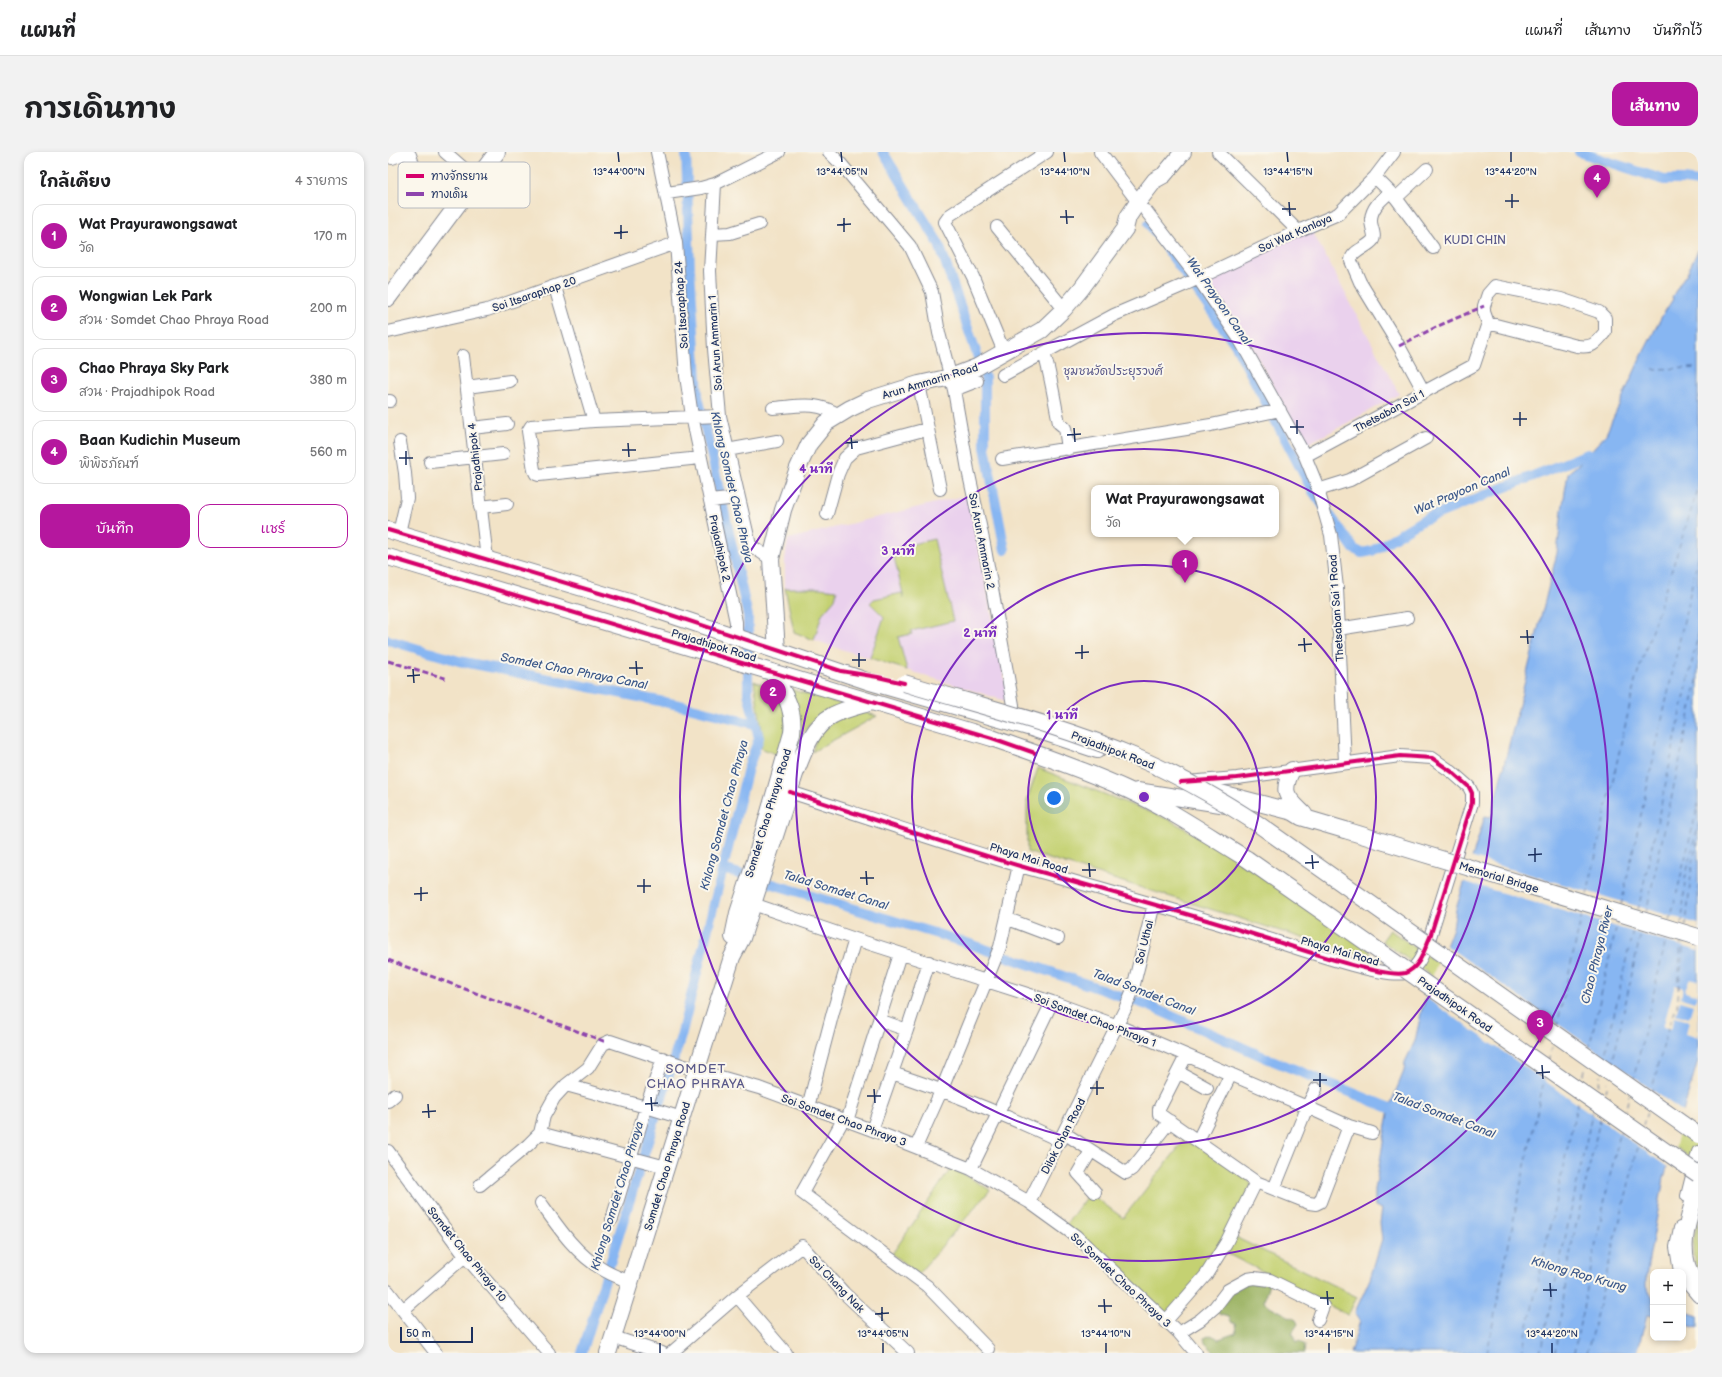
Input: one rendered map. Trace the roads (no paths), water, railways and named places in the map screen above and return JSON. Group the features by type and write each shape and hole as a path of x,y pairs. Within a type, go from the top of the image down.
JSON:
{"main road":[{"path":"477,162 484,152"},
{"path":"490,162 497,152"},
{"name":"Arun Ammarin Road","path":"777,651 771,559 783,510 798,468 809,444 826,423 868,400 919,384 952,383 981,370 1004,352 1042,330 1064,309 1081,289 1125,229 1128,217 1140,209 1162,188 1164,175 1183,152"},
{"path":"388,282 444,208"},
{"path":"388,298 455,208"},
{"name":"Prajadhipok Road","path":"393,532 652,609 867,681 1028,727 1098,750 1181,782 1293,812 1305,818"},
{"name":"Prajadhipok Road","path":"388,557 999,740 1126,789 1247,859 1698,1174"},
{"name":"Somdet Chao Phraya Road","path":"732,957 733,936 738,913 754,883 783,790 792,734 793,722 788,700 766,670"},
{"name":"Prajadhipok Road","path":"841,672 878,677 904,683 1069,732 1161,768 1222,800 1698,1136"},
{"name":"Somdet Chao Phraya Road","path":"783,790 816,730 824,721 835,714 872,702"},
{"path":"1292,770 1286,783 1286,793 1288,798 1305,818"},
{"name":"Prajadhipok Road","path":"1126,789 1185,798 1292,818 1305,818"},
{"name":"Memorial Bridge","path":"1305,818 1698,937"},
{"name":"Somdet Chao Phraya Road","path":"608,1353 614,1337 624,1280 674,1116 696,1070 732,957 742,938 753,904 754,883"},
{"path":"1698,1185 1686,1232 1684,1248 1686,1265 1698,1286"}],"street":[{"path":"445,152 456,162"},
{"name":"Soi Itsaraphap 24","path":"657,152 672,192 686,376 695,416 700,458"},
{"path":"672,192 701,188 715,184 779,152"},
{"name":"Soi Arun Ammarin 2","path":"829,152 841,164 910,246 932,292 984,544 1013,705"},
{"path":"1004,352 973,277 945,222 950,215 1047,152"},
{"name":"Thetsaban Sai 1 Road","path":"1100,152 1140,209 1198,278 1240,340 1305,456 1318,491 1330,535 1337,588 1345,763"},
{"path":"1218,152 1298,231"},
{"path":"392,158 403,154 410,155 413,162"},
{"name":"Soi Wat Kanlaya","path":"1003,375 1114,315 1184,285 1298,231 1338,214 1375,177 1387,154"},
{"path":"1424,392 1399,346 1360,282 1351,261 1352,256 1373,240 1374,235 1370,220 1380,201 1393,195 1427,169"},
{"path":"1375,177 1393,195 1433,248"},
{"name":"Soi Arun Ammarin 1","path":"715,184 710,271 717,415 727,450 734,499 750,545 771,559"},
{"path":"712,234 730,233 759,224"},
{"path":"996,227 1064,309"},
{"name":"Soi Itsaraphap 20","path":"388,332 487,310 676,243"},
{"path":"1495,286 1500,286 1561,299 1598,312 1604,318 1605,332 1595,344 1582,347 1488,323 1484,312 1486,300 1492,288 1495,286"},
{"path":"555,287 594,421"},
{"name":"Thetsaban Sai 1","path":"1305,456 1474,365 1488,323"},
{"path":"1044,353 1050,373 1050,382 1059,423 1065,428 1068,449"},
{"name":"Prajadhipok 4","path":"463,356 487,559"},
{"path":"467,387 510,381"},
{"path":"919,384 940,488"},
{"path":"773,408 820,405 839,415"},
{"path":"1002,459 1215,424 1280,410"},
{"path":"700,458 539,475 536,474 534,470 528,431 531,426 594,421 717,415"},
{"path":"472,428 507,424"},
{"path":"827,514 838,474 845,458 856,448 927,429"},
{"path":"1318,491 1350,480 1426,438"},
{"path":"393,532 407,498 400,442"},
{"path":"727,450 777,442"},
{"path":"430,462 502,454"},
{"name":"Prajadhipok 2","path":"700,458 713,501 739,639"},
{"path":"713,501 734,499"},
{"path":"480,507 506,504"},
{"path":"1338,629 1407,618"},
{"name":"Phaya Mai Road","path":"783,790 1019,865 1377,971 1392,974 1405,973 1414,967 1420,959 1430,937 1472,803 1472,793 1469,787 1452,772 1432,758 1400,756 1181,782"},
{"path":"916,1147 942,1090 1000,947 1008,920 1019,865"},
{"name":"Soi Somdet Chao Phraya 1","path":"753,904 900,954 1052,1002 1118,1026 1349,1126 1372,1133"},
{"name":"Soi Uthai","path":"1118,1026 1132,992 1154,904"},
{"path":"1008,920 1058,938"},
{"path":"808,1107 833,1012 855,939"},
{"path":"900,954 845,1120 802,1193 927,1286 988,1349"},
{"path":"872,1130 929,962"},
{"path":"971,1170 1052,1002"},
{"path":"879,1020 907,1030"},
{"name":"Dilok Chan Road","path":"1029,1202 1118,1026"},
{"name":"Soi Somdet Chao Phraya 3","path":"566,1086 588,1068 603,1044 610,1041 665,1058 696,1070 759,1088 916,1147 971,1170 1029,1202 1076,1236 1165,1322 1179,1333 1200,1320 1228,1290 1248,1279 1254,1278 1270,1280 1323,1306 1318,1320"},
{"path":"1186,1056 1158,1111 1256,1182 1316,1204 1320,1202 1349,1126"},
{"path":"612,1219 634,1158 665,1058"},
{"path":"1178,1072 1207,1088"},
{"path":"892,1073 942,1090 1062,1137 1091,1151 1126,1173 1132,1169 1170,1121"},
{"path":"1198,1140 1231,1074"},
{"path":"480,1185 528,1145 540,1133 544,1116 554,1098 566,1086 674,1116"},
{"path":"1274,1189 1307,1107 1316,1089"},
{"path":"540,1133 660,1165"},
{"name":"Somdet Chao Phraya 10","path":"388,1151 466,1256 549,1353"},
{"path":"1091,1151 1078,1173 1095,1192"},
{"path":"1679,1269 1677,1257 1677,1242 1698,1152"},
{"path":"1165,1322 1206,1275 1226,1243 1256,1182"},
{"path":"541,1204 564,1235 602,1269 624,1280"},
{"name":"Soi Chang Nak","path":"737,1296 802,1246 844,1293 908,1353"},
{"path":"403,1310 466,1256"},
{"path":"1686,1282 1698,1296"},
{"path":"388,1291 436,1353"},
{"path":"672,1353 737,1296 786,1353"},
{"path":"1179,1333 1196,1353"},
{"path":"614,1337 662,1353"}],"water":[{"path":"1698,250 1698,1060 1664,1178 1646,1276 1646,1286 1650,1293 1650,1316 1647,1315 1637,1353 1350,1353 1360,1321 1355,1312 1370,1279 1382,1239 1380,1223 1382,1209 1375,1206 1375,1190 1389,1108 1404,1071 1405,1062 1415,1041 1422,1009 1453,928 1456,909 1485,816 1491,817 1557,553 1568,473 1581,462 1606,434 1640,359 1662,316 1673,299 1672,297 1686,276"},
{"path":"1686,1312 1698,1316 1698,1328 1686,1325"}],"waterway":[{"name":"Khlong Somdet Chao Phraya","path":"582,1353 681,1036 748,768 759,738 748,693 748,616 698,396 690,269 686,152"},
{"path":"883,152 939,244 985,378 985,447 1005,550"},
{"path":"1579,152 1664,180 1698,182"},
{"name":"Wat Prayoon Canal","path":"1149,224 1235,344 1312,490 1354,549 1362,553 1372,551 1423,520 1588,454 1600,455"},
{"name":"Somdet Chao Phraya Canal","path":"388,640 459,661 684,706 755,724"},
{"name":"Talad Somdet Canal","path":"723,869 967,943 1147,1005 1264,1057 1402,1113"}],"place":[{"name":"Baan Kudichin Museum","path":"1597,198"},
{"name":"Wat Prayurawongsawat","path":"1185,583"},
{"name":"Wongwian Lek Park","path":"773,712"},
{"name":"Chao Phraya Sky Park","path":"1540,1043"}],"district":[{"name":"KUDI CHIN","path":"1475,240"},
{"name":"ชุมชนวัดประยุรวงศ์","path":"1113,371"},
{"name":"SOMDET CHAO PHRAYA","path":"696,1076"}],"water label":[{"name":"Chao Phraya River","path":"1597,955"},
{"name":"Khlong Rop Krung","path":"1579,1274"}]}
